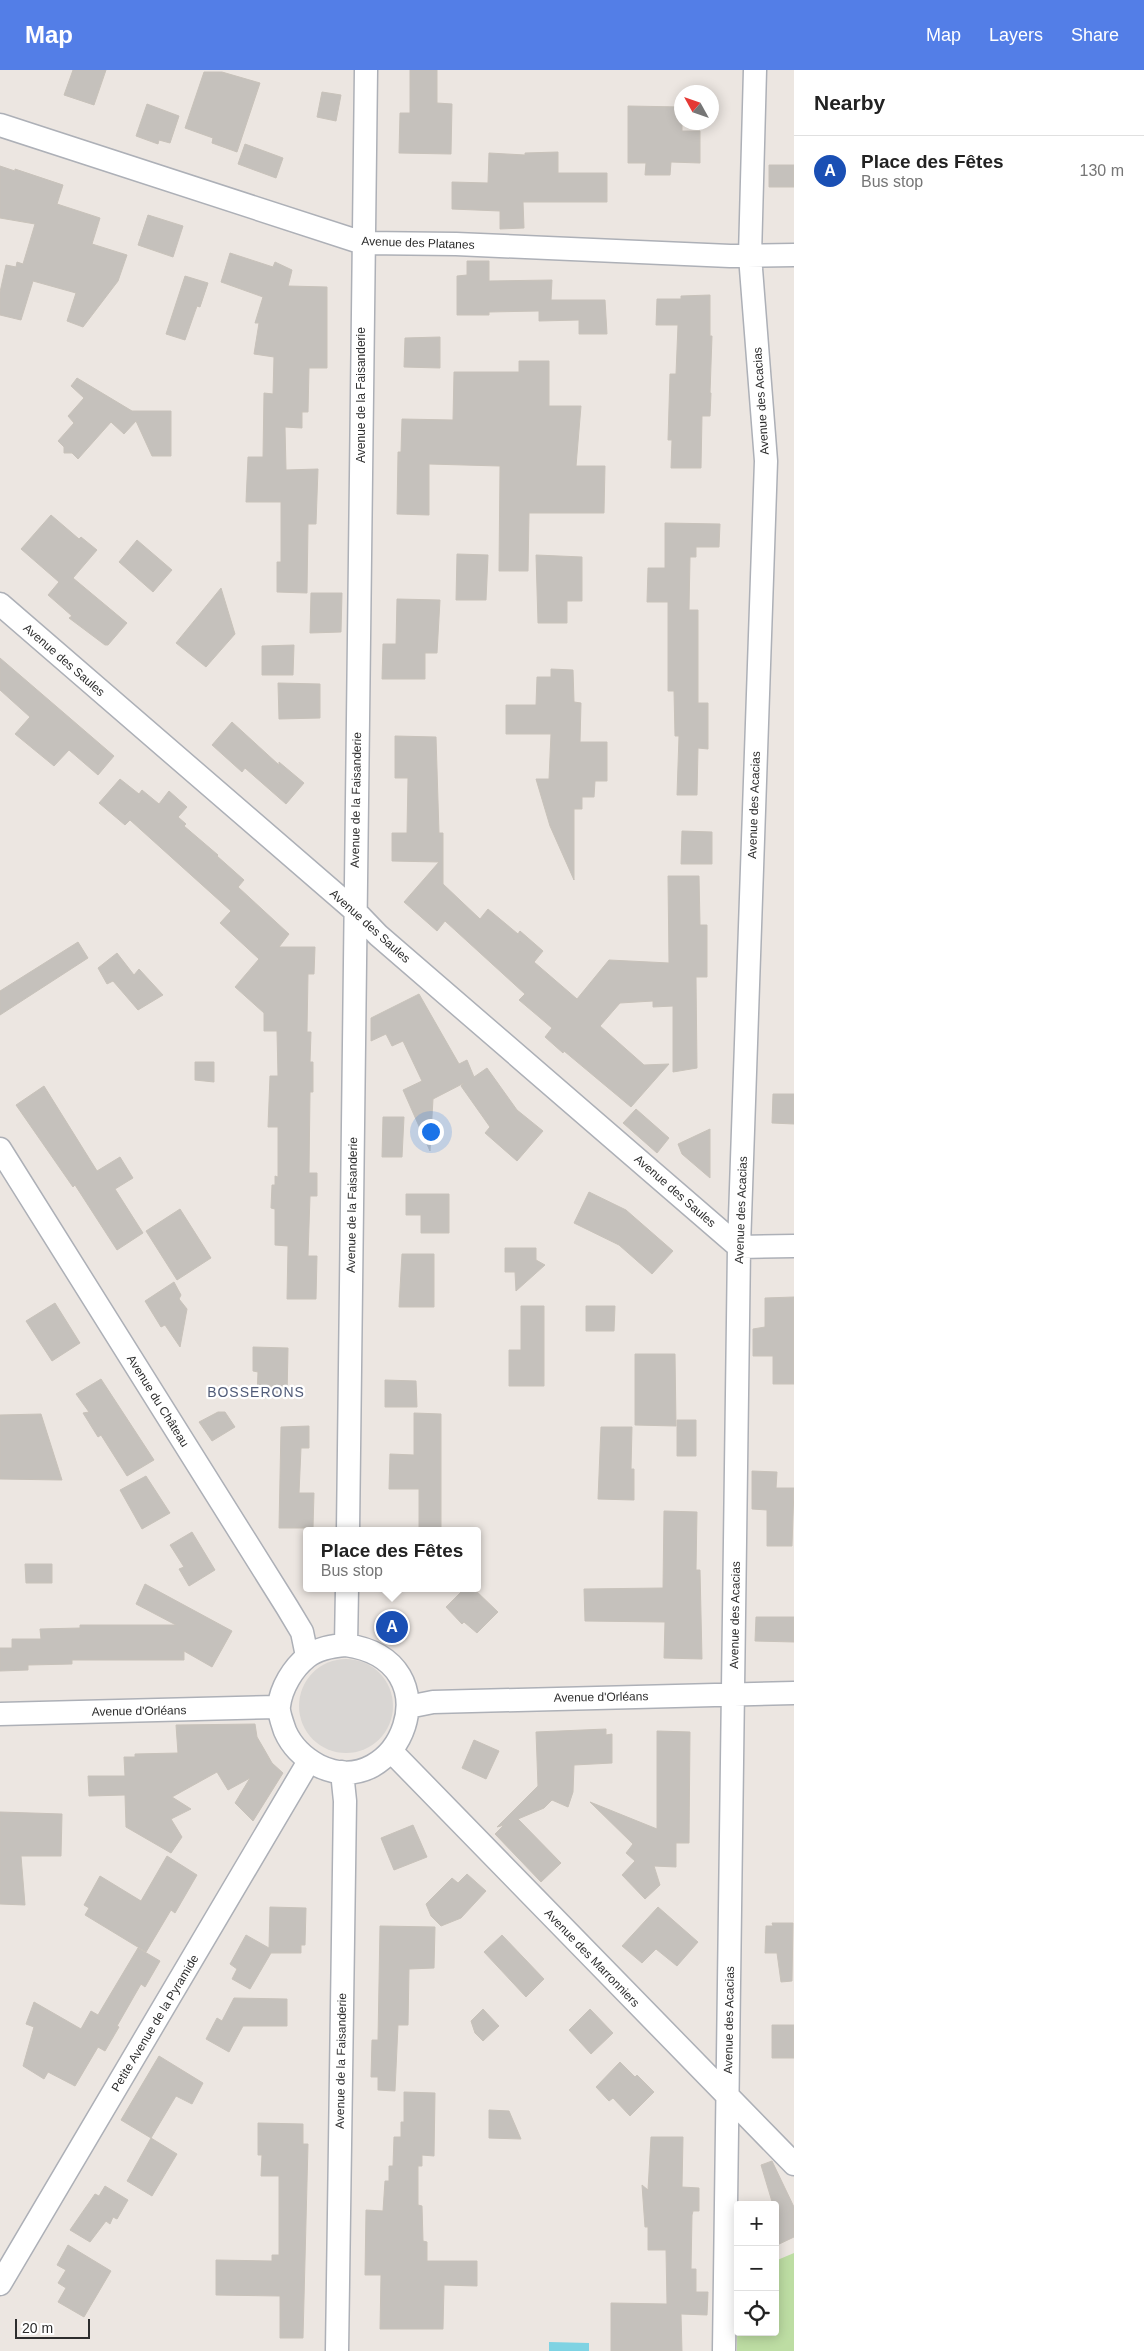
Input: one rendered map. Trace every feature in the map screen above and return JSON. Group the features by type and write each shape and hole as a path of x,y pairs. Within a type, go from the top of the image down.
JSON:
{"street":[{"name":"Avenue de la Faisanderie","path":"348,1527 356,945 354,910 366,70"},
{"name":"Avenue des Acacias","path":"724,2351 740,1247 766,461 750,256 755,70"},
{"name":"Avenue des Platanes","path":"0,125 363,243 456,244 750,256 794,255"},
{"name":"Avenue des Saules","path":"0,604 354,910 378,935 740,1247"},
{"name":"Avenue du Château","path":"0,1149 292,1615 302,1632 307,1656"},
{"path":"740,1247 794,1246"},
{"path":"346,1644 347,1592"},
{"path":"346,1644 365,1648 382,1657 396,1671 405,1689 408,1707 406,1726 398,1743 391,1751 372,1765 358,1770 342,1772 325,1769 309,1761 295,1748 285,1731 278,1707 292,1672 307,1656 326,1647 346,1644"},
{"name":"Avenue d'Orléans","path":"408,1707 432,1702 794,1693"},
{"name":"Avenue d'Orléans","path":"0,1714 278,1707"},
{"name":"Avenue des Marronniers","path":"391,1751 794,2164"},
{"name":"Petite Avenue de la Pyramide","path":"0,2284 309,1761"},
{"name":"Avenue de la Faisanderie","path":"337,2351 345,1801 342,1772"}],"green space":[{"path":"794,2253 794,2351 737,2351 737,2336 779,2336 779,2259"}],"shaded area":[{"path":"346,1659 364,1663 379,1673 389,1688 393,1706 389,1724 379,1739 364,1749 346,1753 328,1749 313,1739 303,1724 299,1706 303,1688 313,1673 328,1663"}],"water":[{"path":"549,2342 589,2343 589,2351 549,2351"}],"building":[{"path":"73,70 106,70 94,105 64,95"},
{"path":"410,70 437,70 437,103 452,104 451,154 399,153 400,113 410,113"},
{"path":"204,72 222,72 260,83 237,152 212,143 213,138 185,128"},
{"path":"322,92 341,95 336,121 317,117"},
{"path":"147,104 179,116 170,143 159,140 158,144 136,136"},
{"path":"628,106 674,107 674,130 700,131 700,163 671,162 670,175 645,175 646,163 628,163"},
{"path":"245,144 283,158 276,178 238,164"},
{"path":"558,152 558,173 607,173 607,202 523,202 524,228 500,229 500,211 452,209 452,182 488,183 489,153 525,155 525,153"},
{"path":"769,165 794,165 794,187 769,187"},
{"path":"0,166 63,185 57,204 100,218 92,244 127,255 118,281 83,327 67,321 76,293 33,281 21,320 0,315 0,292 6,265 16,267 17,262 23,264 35,224 0,218"},
{"path":"148,215 183,226 173,257 138,245"},
{"path":"230,253 273,267 275,262 292,270 288,286 327,287 327,368 309,368 308,412 302,412 302,428 285,427 286,470 318,469 316,524 308,524 307,593 277,592 277,562 281,562 281,502 246,502 248,457 263,457 264,393 273,394 274,357 254,354 259,323 255,323 263,297 221,282"},
{"path":"467,261 489,261 489,281 552,280 551,300 605,300 607,334 579,334 579,320 539,321 539,311 489,312 489,315 457,315 457,276 467,275"},
{"path":"185,276 208,283 200,307 197,306 185,340 166,334"},
{"path":"710,295 710,336 712,336 710,416 702,416 701,468 671,468 672,440 668,440 670,374 676,374 678,325 656,325 657,299 681,299 681,296"},
{"path":"440,337 440,368 404,367 405,338"},
{"path":"519,361 549,361 549,406 581,406 576,466 605,466 604,513 529,513 528,571 499,571 500,466 429,464 429,515 397,514 398,452 401,452 402,419 453,420 454,372 519,372"},
{"path":"77,378 132,411 171,411 171,456 152,456 136,421 124,434 111,422 78,459 72,453 64,453 64,447 58,441 74,423 68,416 84,398 71,386"},
{"path":"51,515 79,539 81,537 97,550 73,578 127,623 108,645 105,645 69,618 72,616 48,595 59,582 21,549"},
{"path":"665,523 720,524 719,547 696,547 696,557 690,557 689,610 698,610 698,703 708,703 708,749 698,748 697,795 677,795 679,736 675,736 674,691 668,691 668,602 647,602 648,568 665,568"},
{"path":"137,540 172,570 153,592 119,562"},
{"path":"457,554 488,555 486,600 456,600"},
{"path":"536,555 582,557 582,601 567,601 567,623 538,623"},
{"path":"221,588 235,634 206,667 176,643"},
{"path":"311,593 342,593 341,632 310,633"},
{"path":"397,599 440,600 437,653 425,653 425,679 382,679 383,644 396,644"},
{"path":"294,645 293,675 262,675 262,646"},
{"path":"0,658 114,756 98,775 69,750 54,766 15,734 30,717 0,690"},
{"path":"551,669 573,670 574,702 581,703 580,742 607,742 607,781 595,781 594,797 582,797 582,809 574,809 574,880 550,826 536,779 549,779 551,734 506,734 506,705 536,705 537,677 551,677"},
{"path":"278,683 320,684 320,718 279,719"},
{"path":"232,722 279,765 279,762 304,783 286,804 245,768 242,772 212,745"},
{"path":"395,736 436,737 439,833 443,833 443,884 480,919 488,909 518,934 520,931 543,951 534,962 577,999 609,960 669,963 668,876 699,876 700,925 707,925 707,977 696,977 697,1068 673,1072 673,1006 653,1007 653,1001 620,1003 600,1026 644,1065 669,1064 631,1107 545,1037 552,1028 519,1000 525,994 445,921 437,931 404,902 439,862 392,861 392,833 407,833 408,778 395,778"},
{"path":"120,779 139,794 142,790 159,804 169,791 187,807 178,817 186,824 184,826 244,880 238,887 289,934 279,947 315,947 314,974 308,974 307,1032 311,1032 310,1062 313,1062 313,1092 310,1092 309,1173 317,1173 317,1196 310,1196 308,1256 317,1256 316,1299 287,1299 288,1246 275,1245 275,1209 271,1208 272,1185 275,1185 275,1176 278,1177 278,1127 268,1127 270,1076 278,1076 277,1031 264,1031 264,1013 235,987 259,959 220,923 231,911 130,820 125,825 99,803"},
{"path":"682,831 712,832 712,864 681,864"},
{"path":"78,942 88,958 0,1015 0,991"},
{"path":"117,953 134,975 139,969 163,995 138,1010 113,981 107,984 98,968"},
{"path":"419,994 459,1064 467,1060 474,1077 487,1068 517,1110 543,1131 517,1161 485,1133 490,1127 461,1086 464,1083 433,1099 430,1151 403,1090 422,1081 403,1041 392,1046 386,1034 371,1041 371,1018"},
{"path":"195,1062 214,1062 214,1082 195,1080"},
{"path":"44,1086 97,1171 120,1157 133,1178 115,1189 143,1233 117,1250 75,1185 73,1187 16,1105"},
{"path":"773,1094 794,1094 794,1124 772,1123"},
{"path":"636,1109 669,1138 657,1153 623,1123"},
{"path":"383,1117 404,1117 402,1157 382,1157"},
{"path":"710,1129 710,1178 682,1154 678,1144"},
{"path":"589,1192 626,1210 673,1251 652,1274 619,1245 574,1223"},
{"path":"406,1194 449,1194 449,1233 421,1233 421,1215 406,1215"},
{"path":"180,1209 211,1258 177,1280 146,1231"},
{"path":"505,1248 536,1248 536,1260 545,1265 516,1291 515,1272 505,1272"},
{"path":"402,1254 434,1254 434,1307 399,1307"},
{"path":"174,1282 181,1295 179,1299 187,1309 180,1347 165,1325 161,1327 145,1301"},
{"path":"794,1297 794,1384 773,1384 773,1356 753,1356 753,1329 765,1327 765,1298"},
{"path":"55,1303 80,1343 52,1361 26,1321"},
{"path":"521,1306 544,1306 544,1386 509,1386 509,1350 521,1350"},
{"path":"586,1306 615,1306 614,1331 586,1331"},
{"path":"253,1347 288,1348 287,1396 257,1396 258,1372 253,1371"},
{"path":"635,1354 675,1354 676,1426 635,1425"},
{"path":"101,1379 154,1460 127,1476 101,1435 98,1437 83,1413 89,1412 76,1394"},
{"path":"385,1380 416,1381 417,1407 385,1407"},
{"path":"218,1412 225,1412 235,1427 212,1441 199,1422"},
{"path":"414,1413 441,1414 441,1527 419,1527 419,1489 389,1489 390,1454 414,1455"},
{"path":"41,1414 62,1480 0,1479 0,1415"},
{"path":"677,1420 696,1420 696,1456 677,1456"},
{"path":"309,1426 309,1448 301,1448 299,1493 314,1493 313,1527 279,1528 281,1427"},
{"path":"601,1427 632,1427 631,1469 634,1469 634,1500 598,1499"},
{"path":"752,1471 777,1472 776,1488 794,1488 792,1546 767,1546 767,1510 752,1509"},
{"path":"146,1476 170,1513 142,1529 120,1490"},
{"path":"664,1511 697,1512 696,1570 700,1570 702,1659 664,1658 665,1622 585,1621 584,1589 663,1588"},
{"path":"192,1532 215,1570 189,1586 179,1569 184,1567 170,1545"},
{"path":"25,1564 52,1564 52,1583 26,1583"},
{"path":"145,1584 232,1631 212,1667 184,1651 184,1660 72,1660 72,1664 28,1665 28,1670 0,1671 0,1648 12,1648 12,1639 41,1639 40,1629 80,1628 80,1625 176,1625 136,1604"},
{"path":"461,1592 477,1592 498,1612 477,1633 464,1622 462,1624 446,1607"},
{"path":"756,1617 794,1617 794,1642 755,1641"},
{"path":"255,1724 257,1737 272,1763 283,1773 253,1821 235,1803 250,1778 228,1790 217,1772 172,1797 191,1809 171,1819 182,1837 171,1853 126,1827 125,1795 89,1796 88,1776 125,1776 124,1757 135,1757 135,1754 178,1753 176,1725"},
{"path":"606,1729 606,1735 612,1734 612,1763 574,1765 573,1792 568,1807 552,1800 544,1808 518,1819 561,1863 541,1882 495,1834 504,1825 497,1827 538,1786 536,1732"},
{"path":"657,1731 690,1732 689,1843 676,1843 676,1867 654,1866 660,1885 645,1899 622,1875 635,1861 626,1853 633,1844 590,1802 657,1829"},
{"path":"474,1740 499,1751 486,1779 462,1768"},
{"path":"0,1812 62,1814 61,1856 21,1856 25,1905 0,1904"},
{"path":"413,1825 427,1857 394,1870 381,1838"},
{"path":"167,1856 197,1875 175,1913 171,1910 146,1952 85,1915 89,1908 84,1905 100,1876 141,1901"},
{"path":"467,1874 486,1891 461,1918 441,1926 431,1916 426,1904 452,1878 458,1883"},
{"path":"270,1907 306,1908 305,1945 301,1945 301,1953 271,1953 250,1989 232,1979 237,1969 230,1964 246,1935 269,1948"},
{"path":"658,1907 698,1942 677,1966 656,1949 642,1963 622,1946"},
{"path":"772,1923 793,1923 792,1981 781,1982 777,1953 765,1953 766,1926 773,1926"},
{"path":"380,1926 435,1927 434,1968 409,1969 408,2025 398,2025 395,2091 378,2090 378,2077 371,2077 372,2040 378,2040"},
{"path":"502,1935 544,1979 526,1997 484,1952"},
{"path":"138,1948 160,1961 145,1987 141,1984 105,2051 98,2047 75,2086 48,2072 44,2079 23,2066 34,2027 26,2024 34,2002 81,2029 91,2011 98,2015"},
{"path":"234,1998 287,1999 287,2026 243,2026 229,2052 206,2039 217,2018 222,2021"},
{"path":"483,2009 499,2026 483,2041 475,2033 471,2021"},
{"path":"590,2009 613,2033 591,2054 569,2030"},
{"path":"772,2025 794,2025 794,2058 772,2058"},
{"path":"159,2056 203,2083 192,2104 176,2096 151,2138 121,2120"},
{"path":"620,2062 654,2092 630,2116 613,2098 609,2101 596,2087"},
{"path":"404,2092 435,2093 434,2156 422,2155 422,2166 418,2166 418,2205 422,2206 423,2241 427,2242 427,2261 477,2261 477,2286 444,2285 443,2329 380,2329 381,2275 365,2275 366,2210 383,2211 385,2181 389,2181 389,2166 393,2166 394,2137 401,2137 401,2122 404,2122"},
{"path":"489,2110 509,2111 521,2139 489,2138"},
{"path":"258,2123 303,2124 303,2144 308,2144 303,2338 280,2338 280,2296 216,2295 216,2260 272,2261 272,2255 279,2255 279,2176 261,2176 262,2155 258,2155"},
{"path":"651,2137 683,2137 682,2187 699,2188 699,2211 693,2211 692,2215 691,2269 696,2269 696,2292 708,2292 707,2315 681,2314 682,2351 611,2351 611,2303 667,2304 666,2250 648,2250 648,2227 645,2227 642,2185 648,2190"},
{"path":"151,2138 177,2154 152,2196 127,2181"},
{"path":"772,2161 794,2207 794,2237 779,2244 779,2201 772,2201 761,2165"},
{"path":"105,2186 128,2200 117,2219 113,2217 110,2224 106,2221 90,2242 70,2230 95,2194 99,2196"},
{"path":"68,2245 111,2271 84,2317 58,2302 66,2288 58,2283 66,2270 57,2265"}],"place":[{"name":"Place des Fêtes","path":"392,1627"}],"district":[{"name":"BOSSERONS","path":"256,1392"}]}
